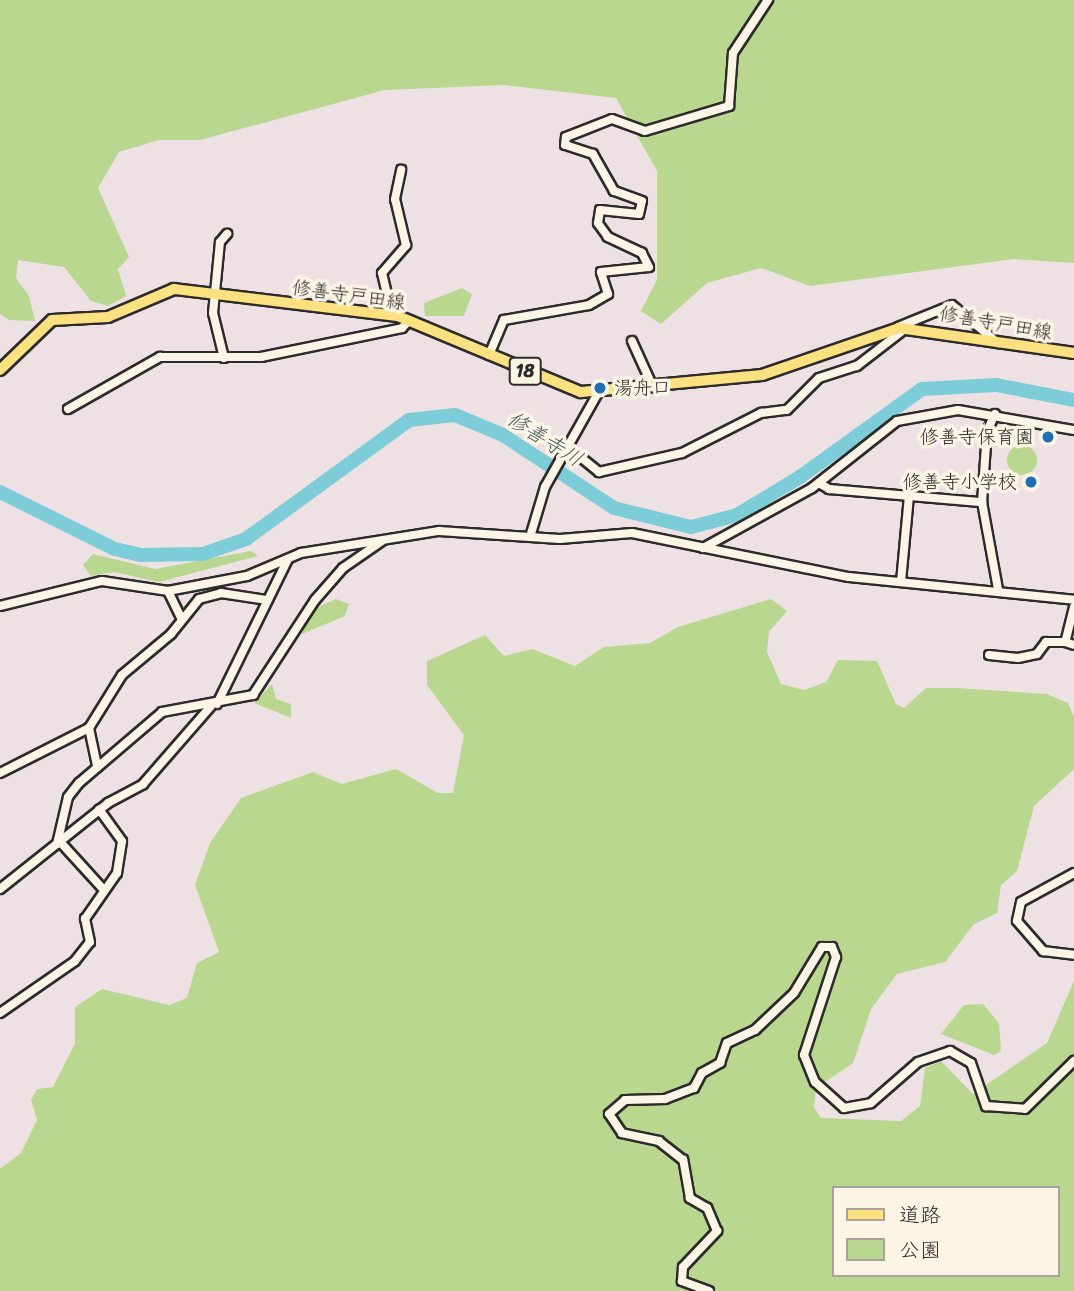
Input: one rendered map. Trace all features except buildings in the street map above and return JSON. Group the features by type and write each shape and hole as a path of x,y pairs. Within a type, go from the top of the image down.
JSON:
{"main road":[{"name":"修善寺戸田線","path":"0,370 60,317 108,317 166,289 392,315 410,320 572,391 598,393 792,368 901,328 1074,353"}],"street":[{"path":"489,355 504,320 589,305 608,294 601,272 649,267 642,253 608,237 598,223 600,210 639,214 642,201 614,191 593,154 565,145 566,137 612,118 645,131 673,118 714,114 729,106 733,53 768,0"},
{"path":"392,315 382,273 406,245 395,199 401,170"},
{"path":"224,358 214,326 220,242 227,234"},
{"path":"566,452 599,472 682,453 761,413 787,410 819,378 857,366 901,328 952,304 998,344"},
{"path":"68,409 160,357 224,358 273,355 402,328 410,320"},
{"path":"632,341 653,387"},
{"path":"530,537 545,487 598,393"},
{"path":"703,548 763,520 819,483 897,421 936,411 995,414 1074,430"},
{"path":"995,414 987,431 982,502 998,589"},
{"path":"819,483 909,496 982,502"},
{"path":"901,582 909,496"},
{"path":"0,606 102,580 169,591 247,576 289,557 439,531 530,537 632,533 901,582 998,589 1074,600"},
{"path":"60,844 68,797 97,767 162,712 247,700 259,689 315,600 342,568 384,540"},
{"path":"0,889 60,844 99,809 143,784 214,705 289,557"},
{"path":"169,591 182,620"},
{"path":"0,773 89,728 122,675 209,595 267,600"},
{"path":"1065,642 1074,607"},
{"path":"989,655 1018,659 1037,654 1046,642 1074,645"},
{"path":"89,728 97,767"},
{"path":"0,1013 81,956 90,942 89,907 119,869 122,841 99,809"},
{"path":"60,844 103,889"},
{"path":"1074,873 1021,902 1017,921 1043,951 1074,956"},
{"path":"709,1291 687,1285 681,1273 713,1242 716,1225 707,1208 690,1198 683,1160 669,1147 622,1133 610,1122 611,1108 694,1088 702,1073 720,1063 727,1043 755,1030 794,993 822,947 832,947 836,957 804,1055 816,1082 844,1108 871,1103 918,1062 950,1051 971,1063 986,1106 1025,1109 1074,1061"}],"green space":[{"path":"0,0 1074,0 1074,263 1014,259 810,286 761,268 707,283 661,324 641,311 657,280 657,171 616,98 504,85 385,90 200,140 159,140 119,152 98,188 129,257 118,269 126,296 108,306 91,301 64,267 18,260 16,278 29,296 35,321 9,320 0,314"},
{"path":"462,288 472,294 464,316 425,316 424,303"},
{"path":"1022,445 1033,449 1037,460 1033,471 1022,475 1011,471 1007,460 1011,449"},
{"path":"251,551 258,556 159,582 114,572 91,576 83,565 93,554 155,569"},
{"path":"336,599 349,604 345,616 302,634 311,610"},
{"path":"771,599 787,611 769,632 767,652 781,684 804,690 826,682 838,660 877,661 896,704 904,708 926,688 1047,694 1068,703 1074,717 1074,769 1034,806 1017,871 1001,885 997,913 974,924 945,962 897,974 871,1009 853,1063 816,1088 814,1107 821,1118 901,1121 920,1106 925,1068 941,1061 973,1094 1047,1043 1074,981 1074,1291 0,1291 0,1169 21,1153 37,1120 31,1100 37,1089 53,1087 75,1044 75,1007 102,989 169,1005 187,998 197,963 219,952 195,885 210,843 241,798 313,772 342,784 396,769 438,793 453,793 464,735 427,685 427,661 485,635 504,656 532,649 575,666 604,647 650,643 678,627"},
{"path":"272,684 276,699 291,704 291,718 254,703"},
{"path":"983,1004 999,1023 1001,1051 994,1055 941,1034 964,1005"}],"waterway":[{"name":"修善寺川","path":"0,492 115,549 140,555 203,554 246,539 409,420 455,415 503,435 614,508 691,527 737,515 800,477 922,389 996,385 1074,400"}],"place":[{"name":"湯舟口","path":"600,388"},
{"name":"修善寺保育園","path":"1048,437"},
{"name":"修善寺小学校","path":"1031,482"}]}
